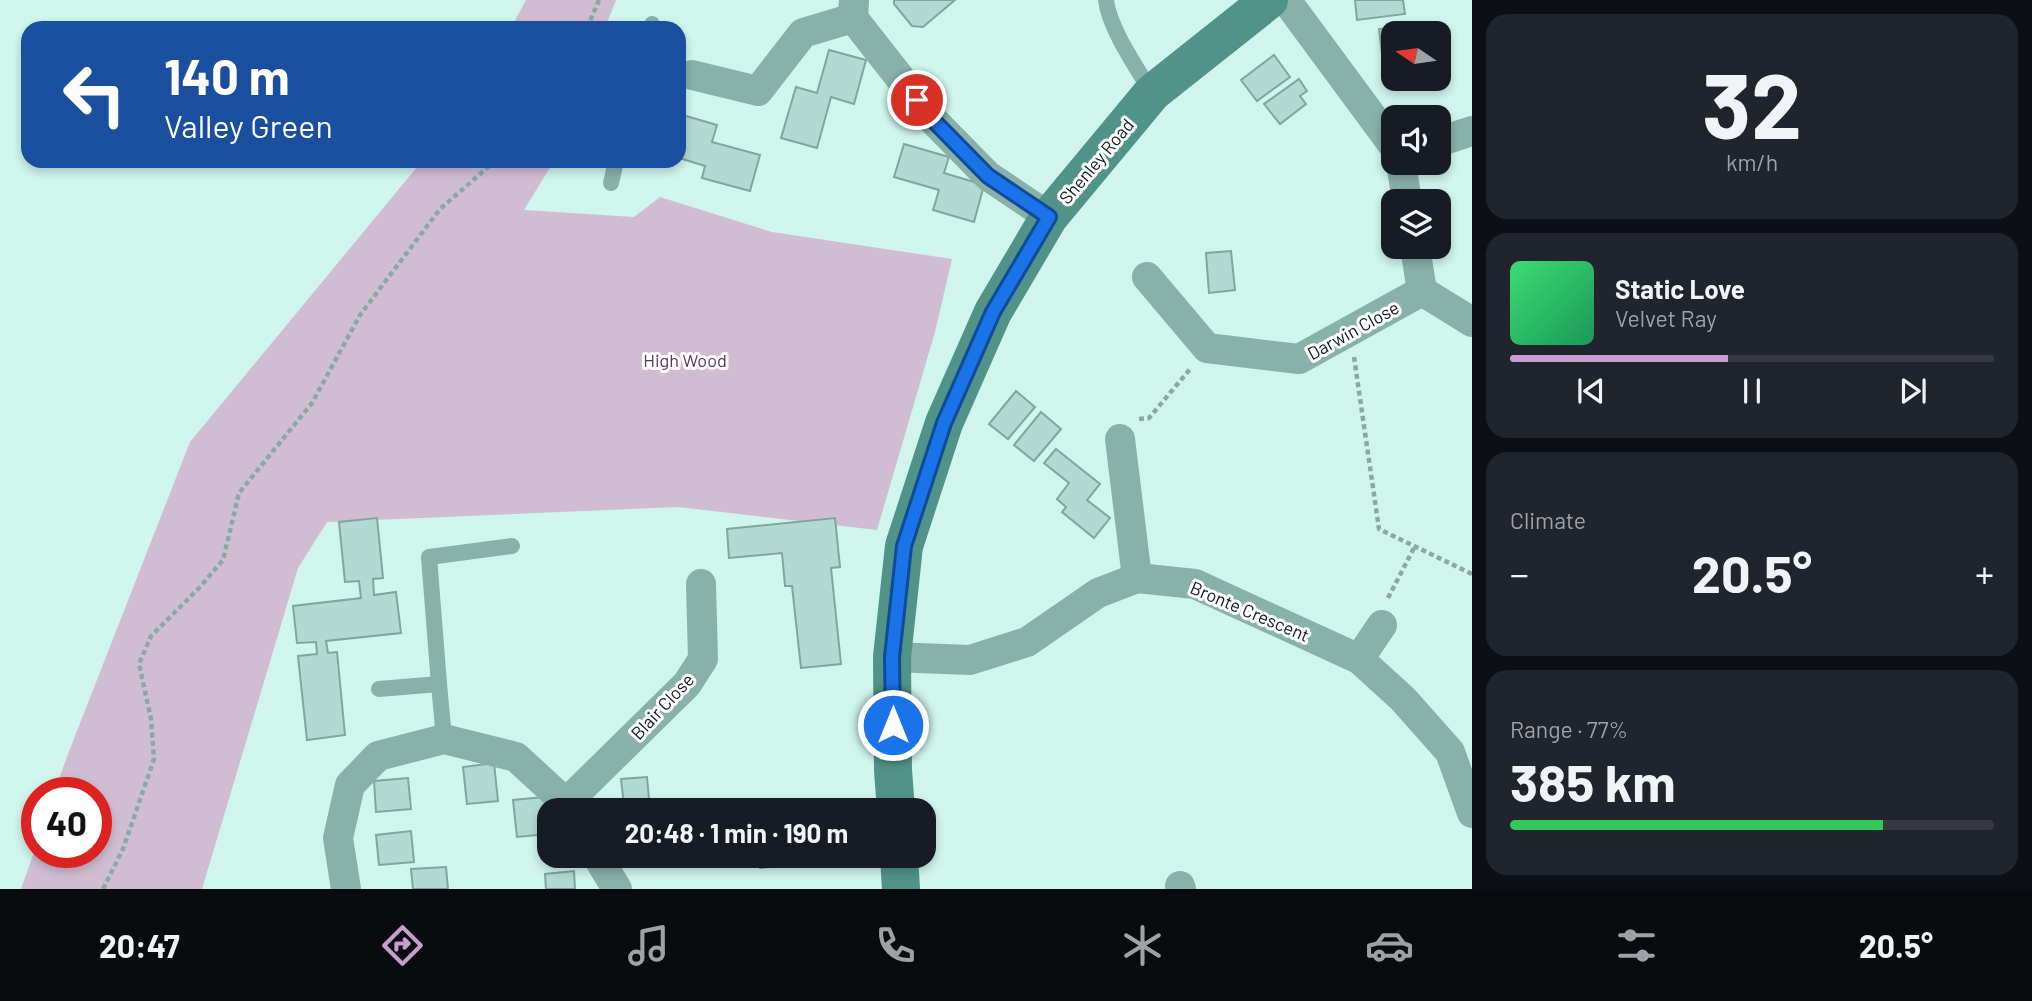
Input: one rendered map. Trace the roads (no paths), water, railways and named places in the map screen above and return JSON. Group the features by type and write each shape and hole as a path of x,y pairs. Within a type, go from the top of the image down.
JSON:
{"street":[{"name":"Shenley Road","path":"895,798 892,657 904,546 943,426 993,312 1049,217 1152,93 1269,0"},
{"path":"1286,0 1381,129"},
{"path":"686,73 758,91 803,33 854,9 933,120 988,176 1049,217"},
{"path":"1451,138 1472,131"},
{"path":"1417,259 1422,291 1472,322"},
{"name":"Darwin Close","path":"1147,277 1208,348 1299,359 1422,291"},
{"path":"1120,439 1137,578"},
{"name":"Bronte Crescent","path":"892,657 970,660 1027,642 1098,593 1137,578 1195,584 1359,659 1403,699 1450,752 1472,814"},
{"name":"Blair Close","path":"577,798 687,684 703,659 701,584"},
{"path":"1359,659 1381,625"},
{"path":"346,889 338,838 350,785 379,756 444,739 516,757 559,798"},
{"path":"604,868 617,889"},
{"path":"900,868 901,889"}],"lane":[{"path":"1106,0 1107,10 1130,57 1152,93"},
{"path":"611,183 614,168"},
{"path":"444,739 429,557 512,546"},
{"path":"379,690 439,684"}],"park label":[{"name":"High Wood","path":"685,360"}]}
